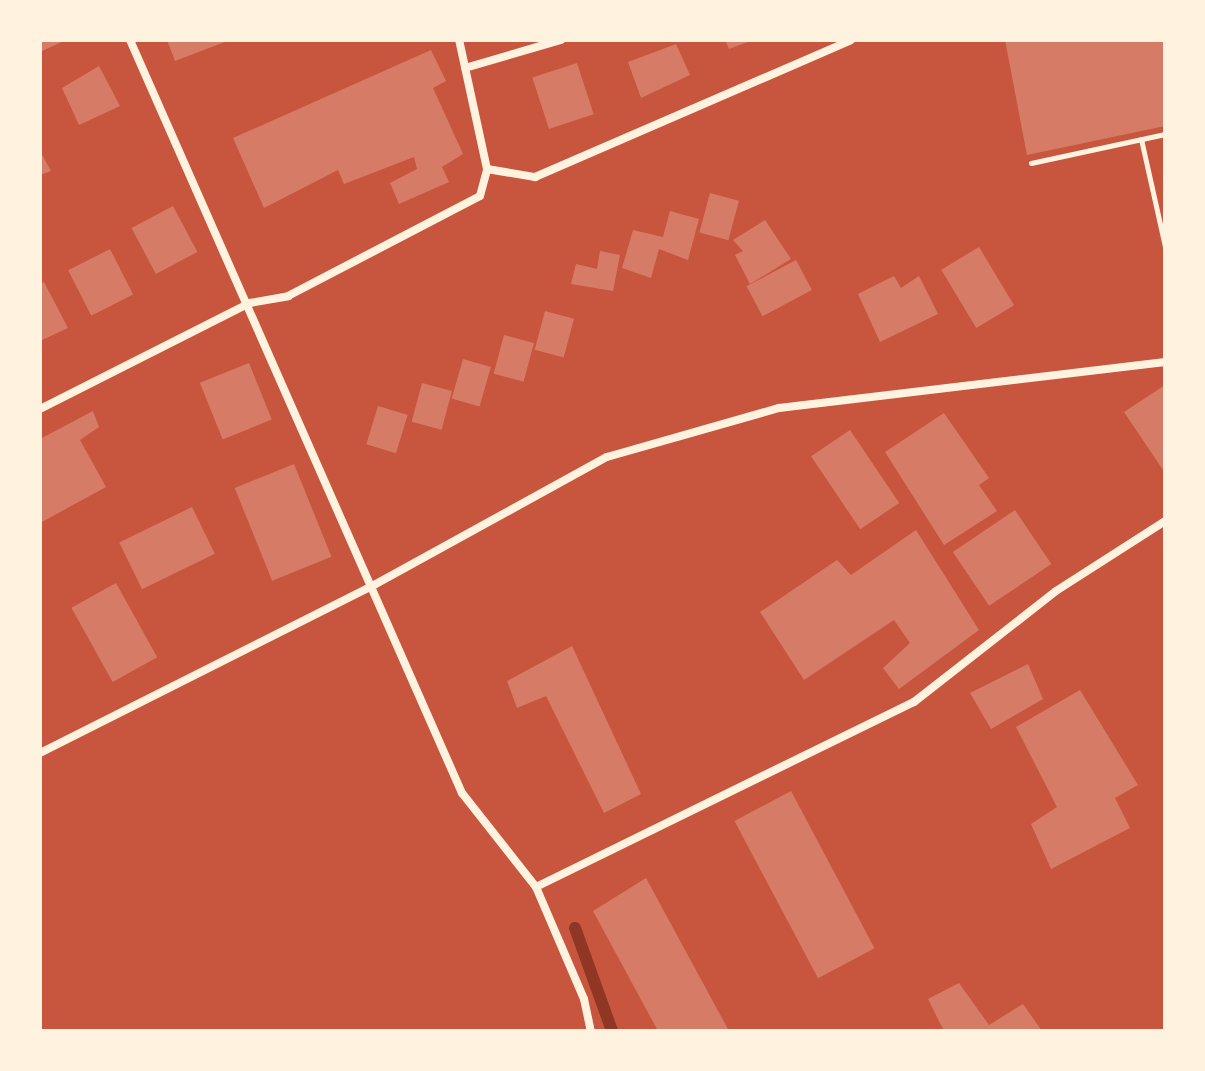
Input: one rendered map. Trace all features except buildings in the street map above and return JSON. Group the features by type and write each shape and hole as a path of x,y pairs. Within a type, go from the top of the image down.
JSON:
{"street":[{"path":"130,40 250,303 462,793 536,887 584,999 591,1031"},
{"path":"40,409 250,303 288,296 480,196 487,169 459,40"},
{"path":"465,68 561,40"},
{"path":"487,169 535,177 851,40"},
{"path":"40,753 374,585 607,457 779,408 1165,362"},
{"path":"536,887 914,702 1056,591 1165,521"}],"path":[{"path":"1031,163 1165,134"},
{"path":"1141,139 1165,246"}],"waterway":[{"path":"575,928 612,1031"}]}
